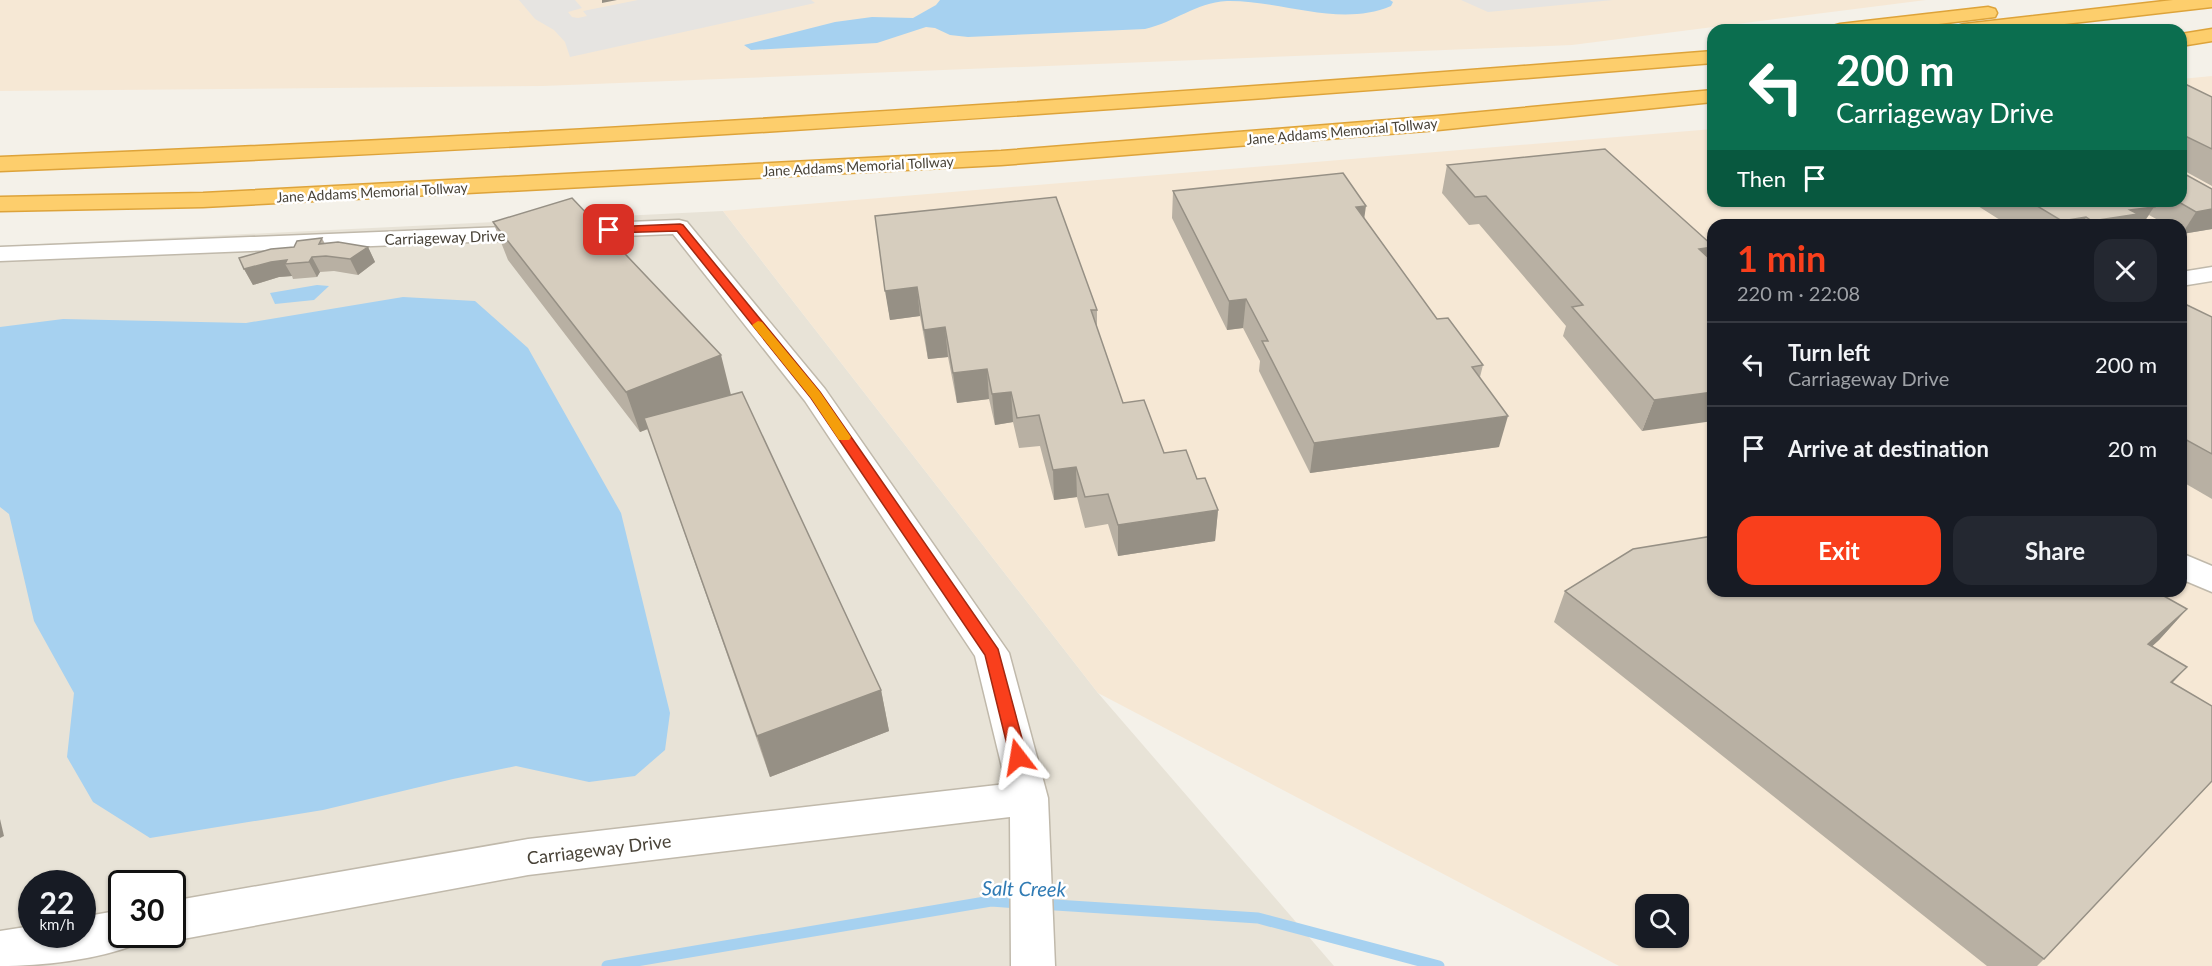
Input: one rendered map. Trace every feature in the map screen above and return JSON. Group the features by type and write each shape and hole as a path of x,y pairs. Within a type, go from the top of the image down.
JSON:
{"highway":[{"path":"1890,24 2088,0"},
{"path":"2015,24 2212,1"},
{"path":"2187,39 2212,35"},
{"path":"2187,55 2212,52"},
{"path":"0,164 240,156 647,134 1312,90 1707,57"},
{"name":"Jane Addams Memorial Tollway","path":"0,204 203,200 1001,159 1426,124 1707,97"}],"street":[{"name":"Carriageway Drive","path":"0,254 680,227 815,395 992,653 1029,798 1033,966"},
{"path":"2187,278 2212,274"},
{"path":"2187,568 2212,580"},
{"name":"Carriageway Drive","path":"186,918 528,857 1029,798"},
{"path":"0,952 108,933"}],"shaded area":[{"path":"0,0 1926,0 1737,24 1707,24 1707,28 1572,45 543,86 0,91"},
{"path":"519,0 575,0 582,8 568,12 572,17 578,18 587,16 583,11 638,0 811,0 815,3 570,57 565,42 554,30 535,19"},
{"path":"1461,0 1613,0 1488,12"},
{"path":"2212,76 2212,966 1619,966 1098,693 723,211 1707,129 1707,207 2187,207 2187,78"},
{"path":"723,211 1098,693 1334,966 0,966 0,246"}],"water":[{"path":"940,0 1390,0 1393,2 1391,6 1371,12 1330,14 1268,4 1227,1 1205,5 1145,29 968,37 950,35 935,28 926,27 877,43 751,50 744,45 835,22 872,17 913,18 936,5"},
{"path":"317,285 329,286 314,300 275,304 270,293"},
{"path":"403,297 475,301 528,348 621,513 670,713 665,750 635,776 589,782 516,766 323,810 150,838 93,802 67,757 74,693 34,621 9,514 0,507 0,327 63,319 246,323"}],"building":[{"path":"2187,85 2212,97 2212,149 2187,137"},
{"path":"1605,149 1707,241 1707,248 1699,249 1707,256 1707,393 1654,400 1572,307 1583,305 1486,196 1475,197 1447,165"},
{"path":"1343,173 1366,206 1356,207 1437,319 1448,318 1483,365 1472,367 1508,416 1314,443 1262,341 1268,341 1246,299 1229,301 1173,191"},
{"path":"2187,175 2212,189 2212,209 2196,212 2187,207"},
{"path":"1056,197 1097,310 1091,310 1123,403 1144,400 1164,453 1186,450 1197,479 1205,478 1218,510 1118,525 1108,494 1085,497 1076,467 1053,470 1039,415 1017,418 1011,392 992,394 987,369 953,373 945,327 924,330 917,287 885,291 875,216"},
{"path":"572,198 721,355 626,392 493,222"},
{"path":"2039,207 2154,207 2130,210 2138,214 2105,219 2086,217 2059,219"},
{"path":"322,238 319,244 338,242 368,247 350,259 312,257 309,262 285,264 287,260 244,269 239,258 271,249 294,247 297,241"},
{"path":"2187,305 2212,317 2212,454 2187,440"},
{"path":"742,392 881,690 757,736 644,418"},
{"path":"1707,537 1707,597 2166,597 2187,609 2148,644 2187,667 2171,682 2212,706 2212,781 2044,959 1565,591 1633,549"}],"waterway":[{"name":"Salt Creek","path":"607,966 991,901 1020,903"},
{"name":"Salt Creek","path":"1040,904 1258,918 1439,966"}],"slow traffic":[{"path":"758,325 815,395 844,437"}],"route":[{"path":"609,230 680,227 815,395 992,653 1018,757"}]}
